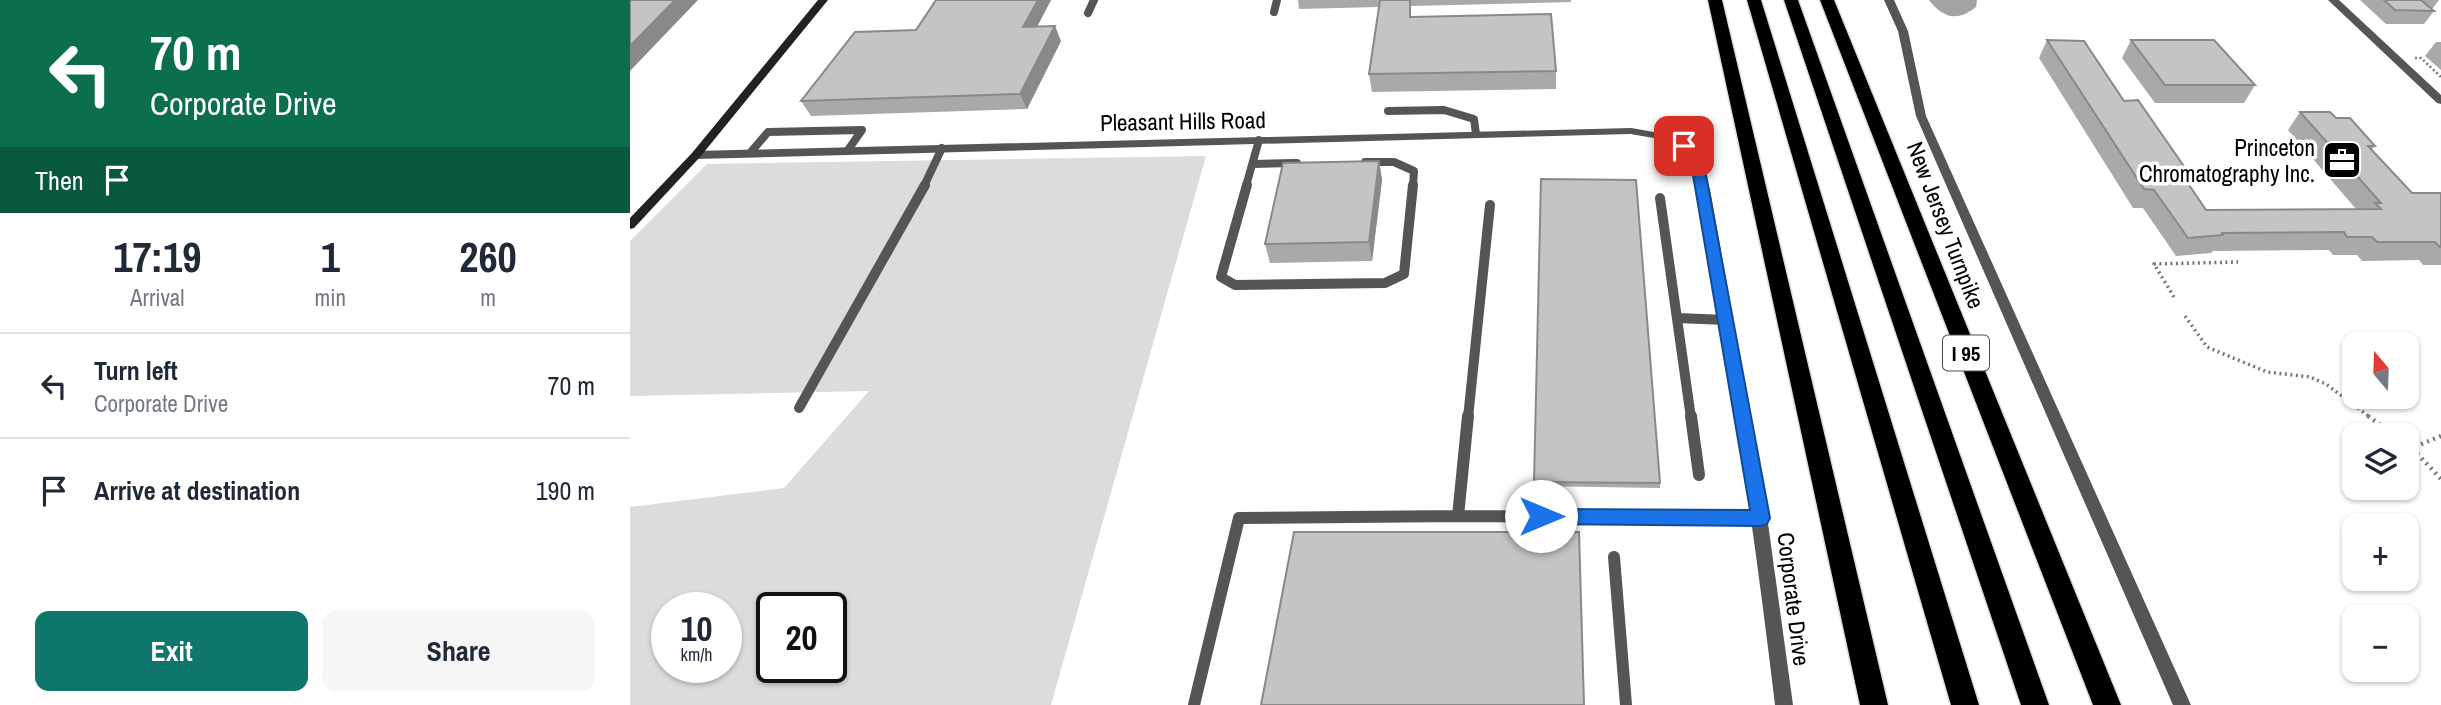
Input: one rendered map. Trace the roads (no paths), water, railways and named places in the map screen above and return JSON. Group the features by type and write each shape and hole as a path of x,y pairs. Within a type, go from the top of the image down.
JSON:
{"highway":[{"path":"1715,0 1874,705"},
{"path":"1754,0 1965,705"},
{"name":"I 95","path":"1791,0 2035,705"},
{"name":"New Jersey Turnpike","path":"1828,0 2107,705"}],"main road":[{"path":"630,225 696,155 823,0"}],"street":[{"path":"1889,0 1903,31 1921,116 2182,705"},
{"path":"2333,0 2441,101"},
{"name":"Pleasant Hills Road","path":"696,155 1631,131 1670,139"},
{"name":"Corporate Drive","path":"1670,139 1684,146 1700,175 1761,518 1784,705"}],"lane":[{"path":"1088,13 1094,0"},
{"path":"1274,12 1277,0"},
{"path":"1388,111 1448,110 1466,113 1474,119 1476,135"},
{"path":"750,153 768,132 862,130 848,150"},
{"path":"1259,140 1221,277 1235,285 1385,283 1404,274 1414,171 1394,162 1356,162"},
{"path":"799,408 929,177 942,148"},
{"path":"1253,164 1304,163"},
{"path":"1660,198 1699,475"},
{"path":"1458,516 1490,205"},
{"path":"1677,318 1727,320"},
{"path":"1194,705 1239,518 1761,518"},
{"path":"1614,557 1626,705"}],"place":[{"name":"Princeton Chromatography Inc.","path":"2342,160"}]}
